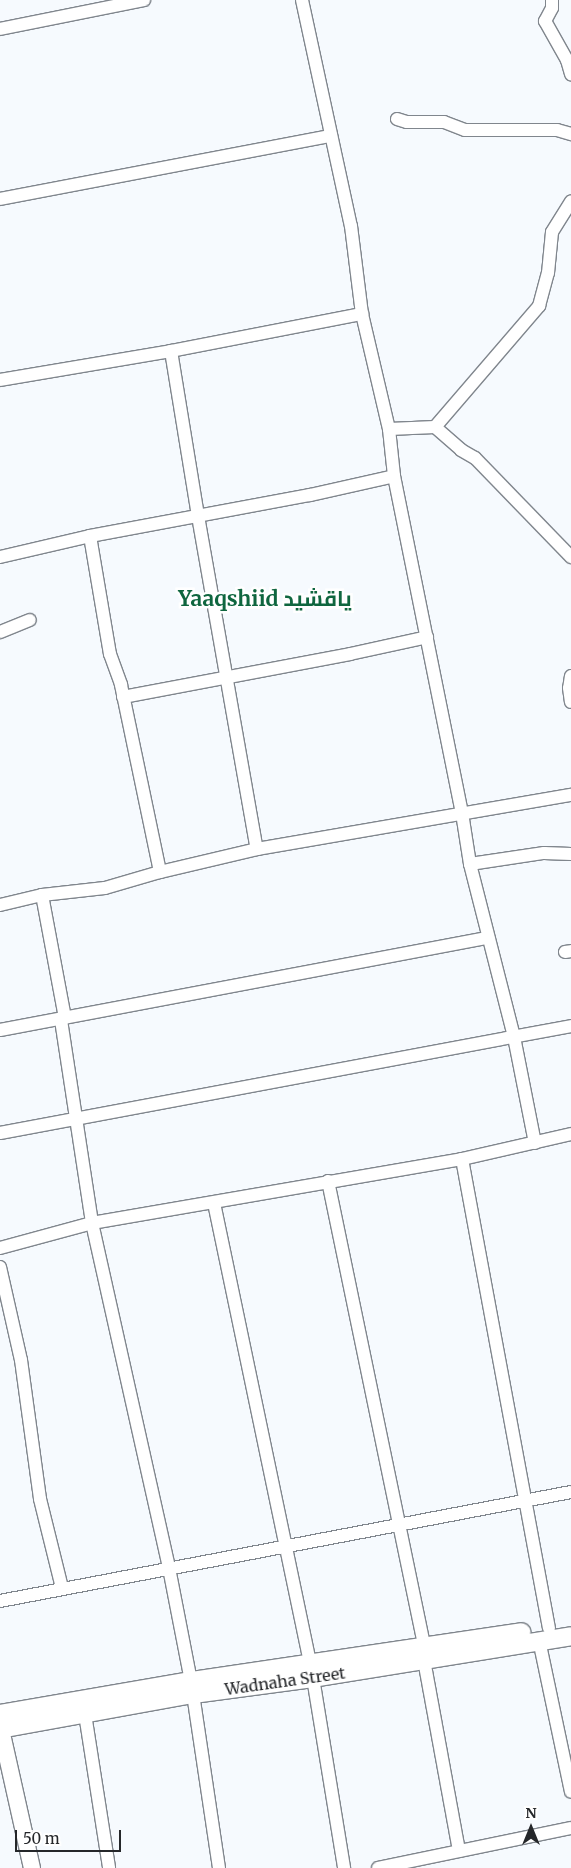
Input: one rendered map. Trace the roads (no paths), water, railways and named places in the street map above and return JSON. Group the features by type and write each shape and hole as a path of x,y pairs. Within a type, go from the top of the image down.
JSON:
{"main road":[{"path":"544,1634 571,1624"},
{"name":"Wadnaha Street","path":"0,1724 85,1714 192,1688 544,1634 571,1636"},
{"path":"0,1724 192,1688"}],"street":[{"path":"0,30 144,0"},
{"path":"302,0 351,226 362,314 389,429 394,476 462,813 470,864 514,1037 536,1143"},
{"path":"552,0 552,8 545,21 567,60 571,74"},
{"path":"397,119 407,122 444,122 465,130 556,130 571,134"},
{"path":"0,199 330,136"},
{"path":"389,429 435,426 540,306 548,273 552,232 571,201"},
{"path":"0,380 171,351 362,314"},
{"path":"171,351 257,849"},
{"path":"435,426 462,450 475,458 520,506 556,538 571,557"},
{"path":"0,557 90,536 310,495 394,476"},
{"path":"90,536 110,654 123,697 160,872"},
{"path":"0,632 30,620"},
{"path":"123,697 226,678 427,636"},
{"path":"571,676 569,688 571,702"},
{"path":"0,905 42,895 105,888 160,872 257,849 571,795"},
{"path":"470,864 544,853 571,854"},
{"path":"42,895 63,1019 92,1223 168,1568 192,1688 219,1868"},
{"path":"0,1030 488,938"},
{"path":"0,1133 571,1026"},
{"path":"0,1248 92,1223 462,1159 571,1134"},
{"path":"462,1159 524,1502 571,1792"},
{"path":"328,1181 424,1653 459,1851"},
{"path":"214,1203 311,1671 344,1868"},
{"path":"0,1267 21,1360 40,1499 62,1588"},
{"path":"0,1600 571,1492"},
{"path":"85,1714 109,1868"},
{"path":"0,1724 32,1868"},
{"path":"378,1868 571,1828"}],"district":[{"name":"Yaaqshiid ياقشيد","path":"265,599"}]}
